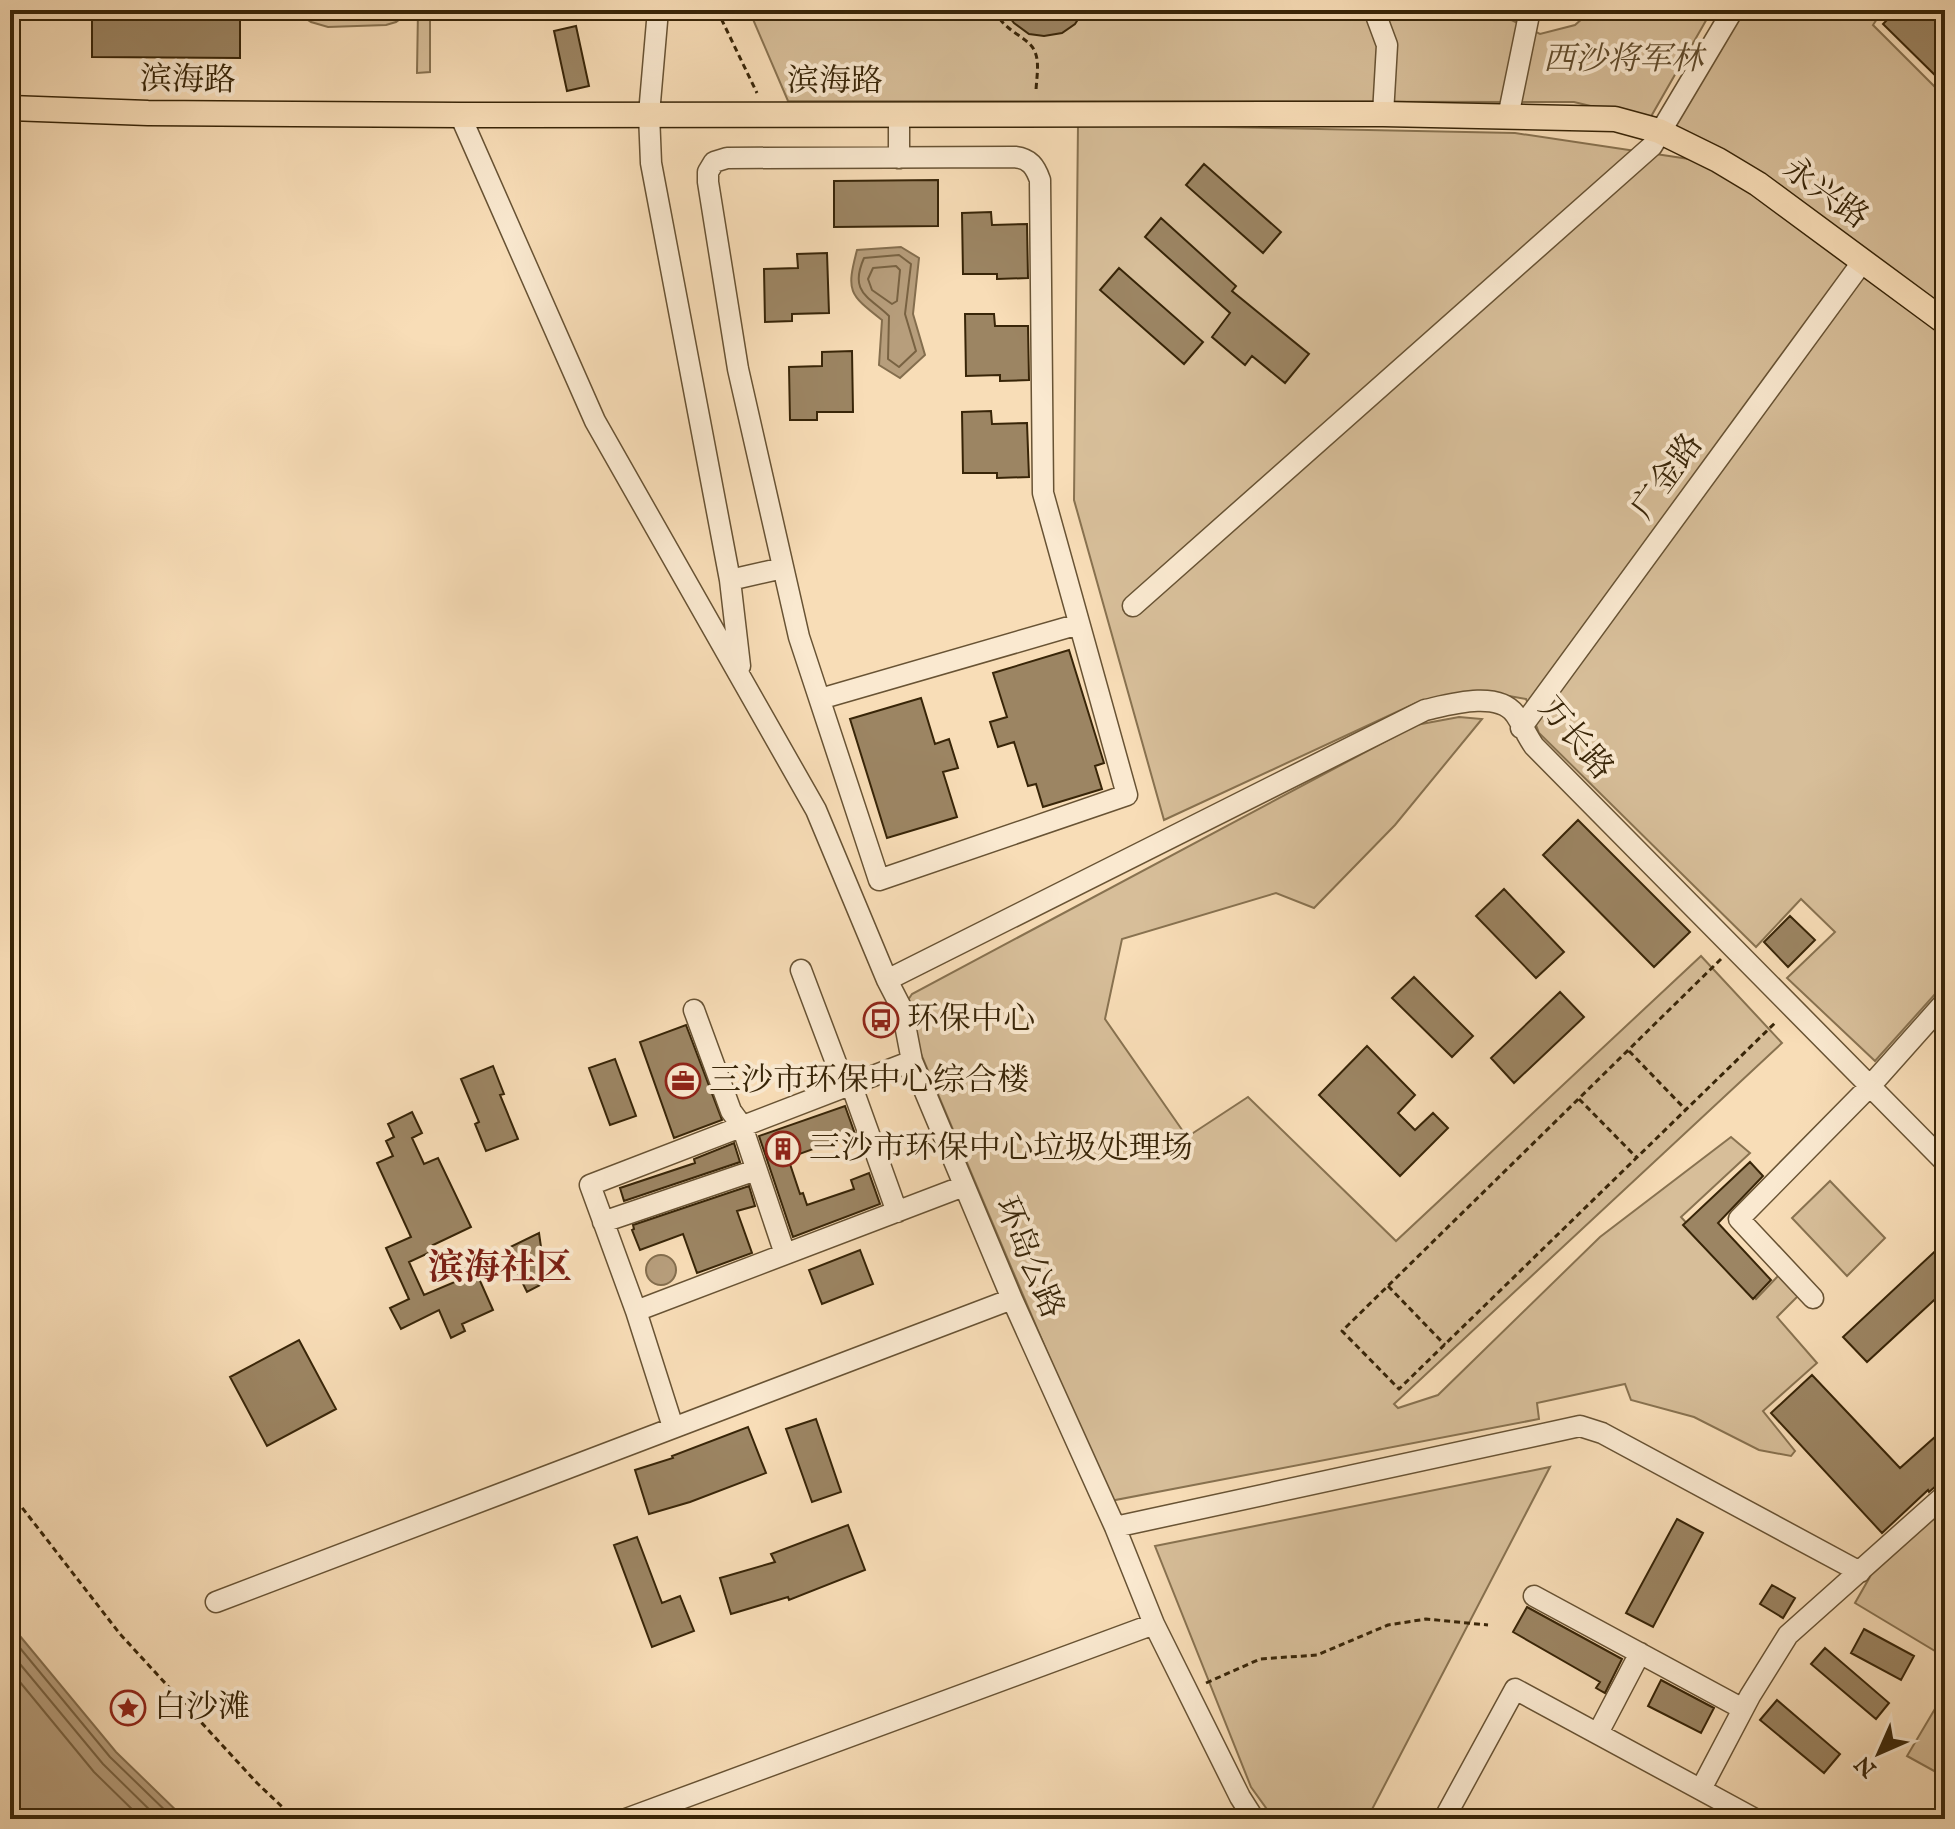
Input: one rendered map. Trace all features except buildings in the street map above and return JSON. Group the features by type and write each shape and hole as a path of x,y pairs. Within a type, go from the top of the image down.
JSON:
{"main road":[{"name":"滨海路","path":"10,108 148,113 460,115 1383,114 1615,119 1659,131"},
{"name":"永兴路","path":"1659,131 1758,184 1945,322"}],"street":[{"path":"658,10 649,114 651,163 730,580 741,674"},
{"path":"1374,10 1387,45 1383,114"},
{"path":"1508,117 1530,10"},
{"path":"1133,606 1652,146 1733,10"},
{"path":"899,114 899,158"},
{"name":"环岛公路","path":"460,115 595,421 816,810 902,1009 912,1061 1012,1299 1115,1527 1154,1624 1240,1797 1254,1819"},
{"path":"727,158 899,158 1027,159 1035,167 1040,180 1043,493 1127,795 879,880 799,637 738,369 708,172 714,162 727,158"},
{"name":"广金路","path":"1521,728 1863,261"},
{"path":"730,580 783,568"},
{"path":"820,699 1079,624"},
{"name":"万长路","path":"887,980 1425,710 1469,701 1499,702 1514,711 1534,746 1945,1162"},
{"path":"801,970 841,1076 851,1084 897,1212"},
{"path":"1813,1298 1739,1219 1871,1085 1945,1002"},
{"path":"694,1010 731,1111 742,1126 785,1254"},
{"path":"673,1427 636,1311 590,1185 912,1061"},
{"path":"603,1222 756,1170"},
{"path":"636,1311 964,1186"},
{"path":"216,1602 1012,1299"},
{"path":"1115,1527 1580,1426 1602,1433 1860,1572"},
{"path":"1701,1789 1743,1709 1788,1635 1945,1495"},
{"path":"1534,1596 1743,1709"},
{"path":"626,1819 1154,1624"},
{"path":"1598,1733 1640,1653"},
{"path":"1444,1819 1515,1689 1755,1819"}],"path":[{"path":"717,10 767,114"},
{"path":"995,10 1000,22 1035,52 1035,114"},
{"path":"1732,948 1342,1331 1399,1389 1791,1008"},
{"path":"1629,1051 1686,1110"},
{"path":"1579,1099 1637,1158"},
{"path":"1388,1286 1445,1345"},
{"path":"10,1492 120,1634 257,1783 295,1819"},
{"path":"1188,1692 1260,1659 1317,1655 1388,1625 1426,1619 1488,1625"}],"green space":[{"path":"293,10 333,13 412,10 386,25 328,27 311,22"},
{"path":"418,10 430,10 430,72 417,73"},
{"name":"西沙将军林","path":"749,10 1497,10 1499,14 1540,34 1575,25 1592,10 1712,10 1649,120 1574,102 788,101"},
{"name":"西沙将军林","path":"1743,10 1883,10 1873,25 1945,97 1945,310 1669,125"},
{"path":"1078,124 1515,133 1689,159 1727,174 1945,337 1945,983 1875,1061 1787,978 1835,932 1801,899 1756,947 1539,733 1526,699 1481,691 1416,703 1164,820 1074,500"},
{"path":"1459,717 1482,719 1395,825 1314,908 1276,893 1122,939 1105,1019 1187,1137 1248,1097 1396,1241 1701,956 1782,1043 1394,1404 1398,1408 1438,1395 1600,1237 1731,1137 1750,1153 1681,1217 1756,1299 1779,1275 1798,1296 1777,1317 1817,1363 1763,1411 1795,1451 1791,1456 1759,1450 1694,1417 1631,1400 1625,1384 1537,1403 1539,1419 1110,1501 902,1009 912,994 1416,725"},
{"path":"1830,1181 1885,1238 1847,1276 1792,1218"},
{"path":"1550,1467 1367,1819 1274,1819 1251,1787 1155,1546"},
{"path":"1945,1508 1945,1657 1855,1603 1871,1575"},
{"path":"1945,1692 1945,1777 1907,1756"}],"water":[{"path":"901,247 919,258 913,314 925,355 900,378 879,365 882,320 857,298 851,284 857,250"},
{"path":"661,1255 672,1259 676,1270 672,1281 661,1285 650,1281 646,1270 650,1259"},
{"path":"10,1624 116,1752 185,1819 10,1819"}],"place":[{"name":"环保中心","path":"881,1020"},
{"name":"三沙市环保中心综合楼","path":"683,1081"},
{"name":"三沙市环保中心垃圾处理场","path":"783,1149"},
{"name":"白沙滩","path":"128,1708"}],"district":[{"name":"滨海社区","path":"500,1269"}]}
